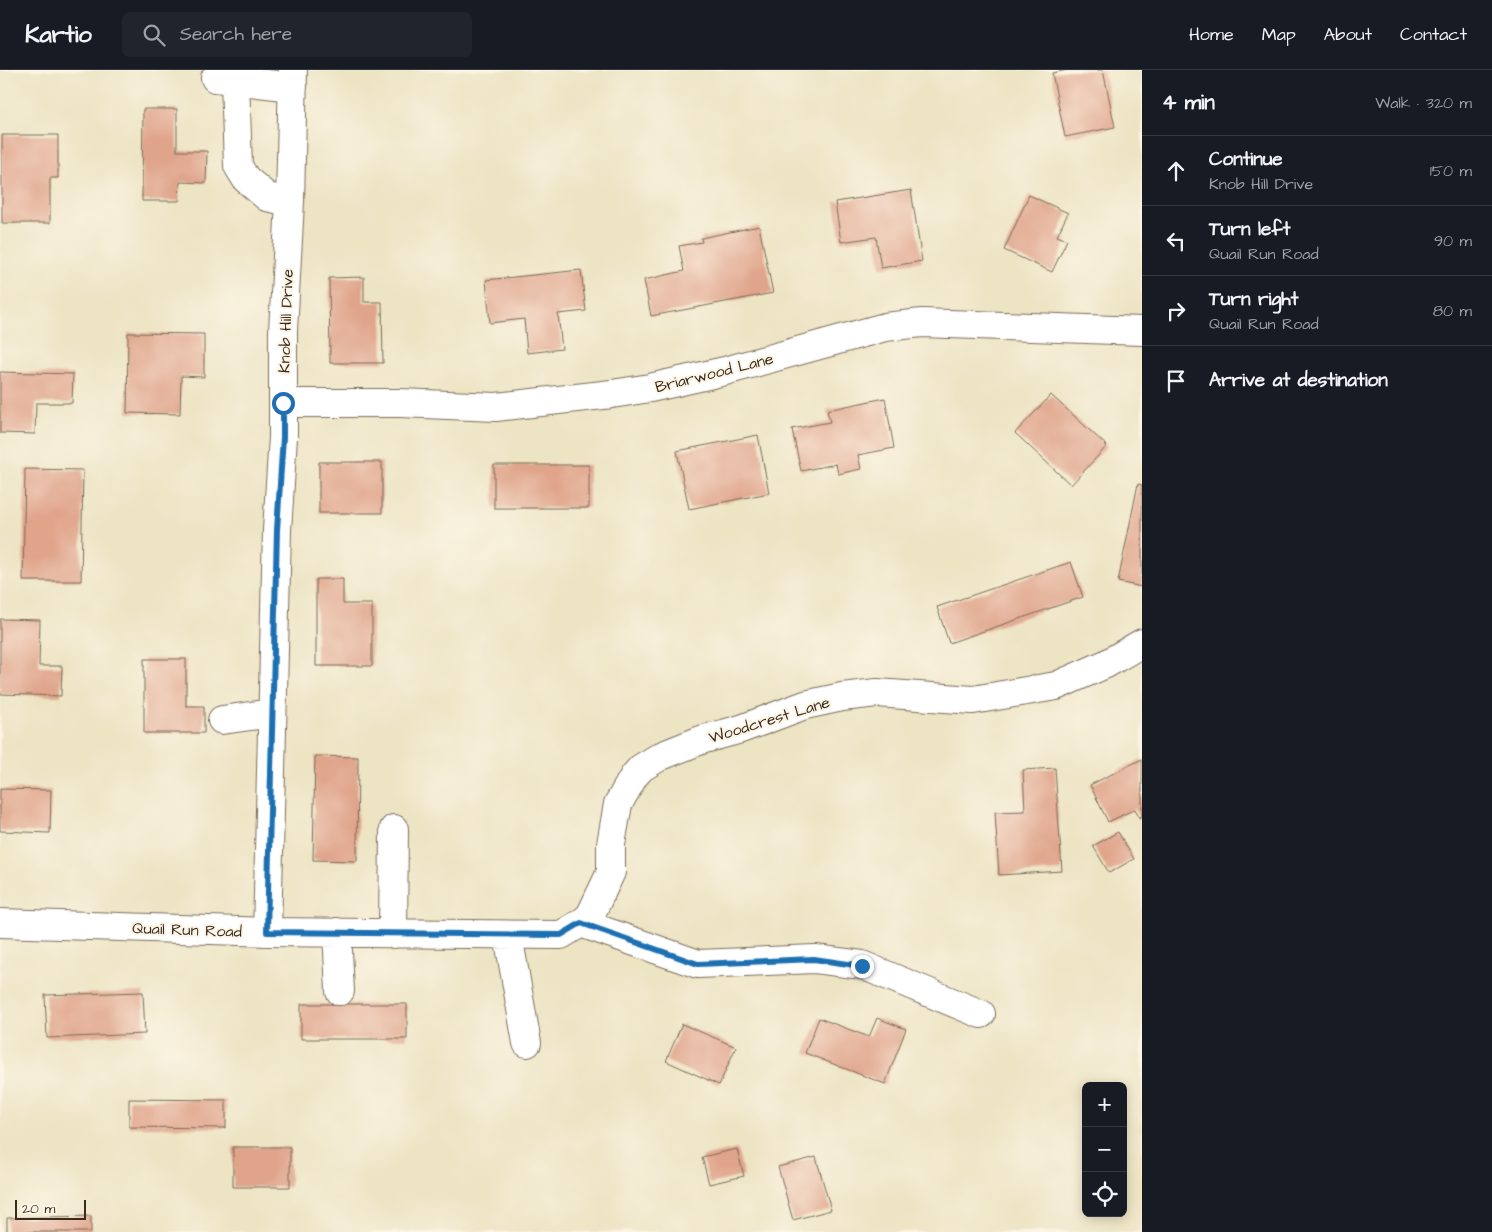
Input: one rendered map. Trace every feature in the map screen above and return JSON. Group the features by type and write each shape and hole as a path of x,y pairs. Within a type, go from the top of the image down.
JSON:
{"street":[{"path":"290,202 267,197 232,169 225,80 293,78"},
{"name":"Knob Hill Drive","path":"267,932 277,530 283,437 283,331 290,202 293,78"},
{"name":"Briarwood Lane","path":"283,403 400,403 496,406 612,394 650,388 725,371 885,327 922,323 1142,331"},
{"name":"Woodcrest Lane","path":"634,776 641,768 661,756 701,740 805,705 842,697 877,693 973,700 1056,686 1106,664 1142,642"},
{"path":"222,720 272,713"},
{"name":"Quail Run Road","path":"0,923 267,932 561,935 590,916 611,872 611,844 618,804 634,776"},
{"path":"393,934 394,829"},
{"path":"581,923 698,964 814,959 862,966 981,1014"},
{"path":"337,932 340,991"},
{"path":"508,935 527,1043"}],"building":[{"path":"1068,70 1103,70 1115,127 1065,137 1052,73"},
{"path":"143,109 177,109 177,151 207,151 206,183 180,182 179,201 142,201"},
{"path":"2,135 58,135 58,178 50,178 50,223 2,223"},
{"path":"911,190 922,261 881,268 876,237 841,242 835,202"},
{"path":"1029,195 1068,213 1057,236 1067,240 1052,272 1004,250"},
{"path":"759,226 773,293 651,316 644,280 684,271 679,246 702,242 701,238"},
{"path":"581,270 586,311 558,314 562,349 527,353 524,319 490,323 486,280"},
{"path":"364,277 364,302 382,302 383,363 330,363 329,278"},
{"path":"128,333 204,334 204,377 181,376 180,414 127,413"},
{"path":"0,372 73,374 72,403 36,403 35,434 0,433"},
{"path":"1051,395 1107,446 1071,485 1015,433"},
{"path":"885,398 894,448 858,455 861,469 838,474 836,464 801,471 792,429 830,422 827,410"},
{"path":"758,435 769,493 689,509 677,451"},
{"path":"319,462 382,462 382,513 319,513"},
{"path":"494,465 589,465 589,508 494,508"},
{"path":"25,469 83,470 81,581 23,581"},
{"path":"1138,484 1142,485 1142,587 1118,582"},
{"path":"1071,562 1083,597 949,643 937,607"},
{"path":"316,579 343,579 343,604 372,604 372,666 316,666"},
{"path":"0,619 40,620 39,666 62,666 61,696 0,694"},
{"path":"144,659 186,659 186,706 204,706 204,733 144,733"},
{"path":"315,756 358,757 357,861 313,860"},
{"path":"1142,759 1142,816 1139,818 1135,809 1108,822 1090,785"},
{"path":"1055,768 1062,871 999,875 995,812 1025,811 1023,770"},
{"path":"0,789 51,790 50,833 0,831"},
{"path":"1118,832 1134,859 1109,873 1093,846"},
{"path":"143,992 145,1034 47,1038 45,995"},
{"path":"301,1004 407,1004 407,1039 301,1039"},
{"path":"819,1018 869,1037 877,1018 906,1029 885,1084 805,1053"},
{"path":"682,1024 736,1047 719,1085 666,1061"},
{"path":"129,1099 226,1100 226,1128 129,1127"},
{"path":"233,1147 290,1147 290,1187 233,1187"},
{"path":"737,1149 744,1176 709,1184 702,1157"},
{"path":"816,1157 831,1210 793,1220 778,1167"},
{"path":"91,1216 91,1232 7,1232 7,1218"}],"route":[{"path":"283,403 283,437 277,530 267,932 561,935 581,923 698,964 814,959 862,966"}]}
